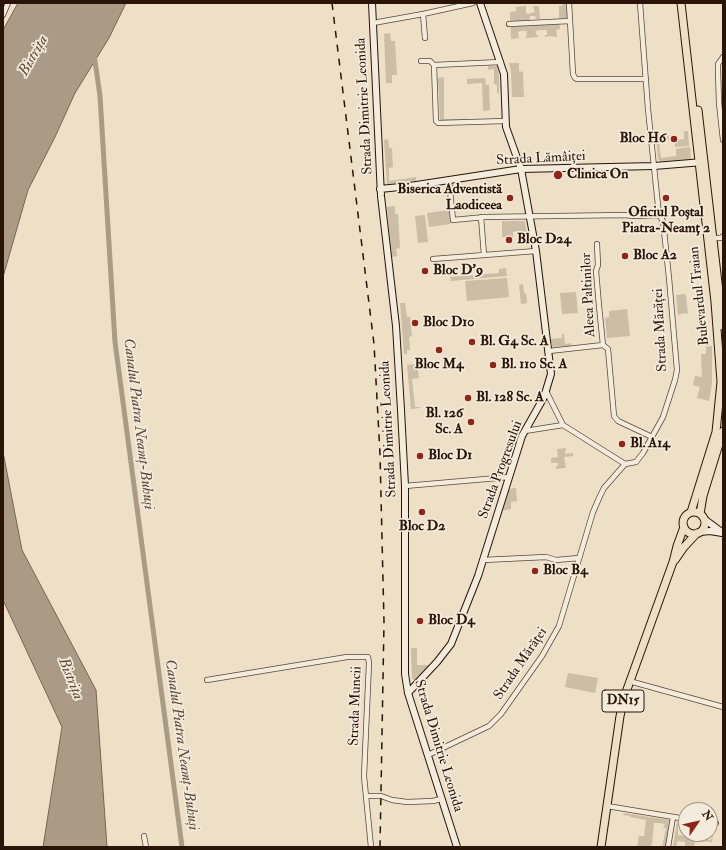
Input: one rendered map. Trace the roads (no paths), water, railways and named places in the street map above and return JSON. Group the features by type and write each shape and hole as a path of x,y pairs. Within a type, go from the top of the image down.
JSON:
{"main road":[{"name":"Bulevardul Traian","path":"681,3 713,238 723,326"},
{"name":"Bulevardul Traian","path":"684,3 702,162 721,382 716,432 691,512"},
{"name":"DN15","path":"673,562 684,547 704,528 702,516 703,496 723,431"},
{"path":"691,512 697,512 702,516"},
{"name":"DN15","path":"601,847 620,716 629,681 673,562 676,546 684,527 685,517 691,512"},
{"path":"684,527 688,532 699,533"}],"street":[{"path":"3,15 8,3"},
{"name":"Strada Dimitrie Leonida","path":"372,3 380,189 396,326 405,486 405,674 408,693 457,847"},
{"path":"373,23 473,3"},
{"name":"Strada Progresului","path":"408,693 433,667 451,644 465,612 525,431 546,391 551,374 536,251 521,169 507,132 505,121 504,74 480,3"},
{"path":"569,3 572,74 574,78 646,79"},
{"name":"Strada Mărăței","path":"428,754 485,729 495,721 542,656 554,637 593,512 604,488 625,464 634,463 638,460 663,417 676,370 663,221 659,214 654,166 640,3"},
{"path":"423,14 425,38"},
{"path":"509,24 570,21"},
{"path":"723,57 718,64 718,71 719,103 723,140"},
{"path":"421,61 430,61 434,65 501,62"},
{"path":"434,65 436,121 438,123 505,121"},
{"name":"Strada Lămâiței","path":"380,189 521,169 654,166 702,162"},
{"path":"449,180 453,220 480,218 634,216 659,214"},
{"path":"480,218 484,254"},
{"path":"713,238 721,238 723,236"},
{"name":"Aleea Paltinilor","path":"598,244 597,286 603,345"},
{"path":"433,258 536,251"},
{"name":"Aleea Paltinilor","path":"549,351 603,345 608,349 616,419 652,437"},
{"path":"546,391 563,425 625,464"},
{"path":"525,431 563,425"},
{"path":"405,486 509,477"},
{"path":"702,516 723,533"},
{"path":"699,533 710,531 723,533"},
{"path":"483,560 546,557 556,560 578,558"},
{"name":"Strada Muncii","path":"207,680 348,658 368,657 369,663 364,776 371,847"},
{"path":"629,681 723,707"},
{"path":"367,796 381,796 392,800 407,802 434,801 441,799"},
{"path":"607,806 678,818"},
{"path":"668,847 673,817"},
{"path":"144,836 146,847"}],"water":[{"name":"Bistrița","path":"18,3 126,3 109,38 75,93 28,190 3,277 3,30"},
{"name":"Bistrița","path":"3,452 22,550 96,690 107,847 43,847 62,727 3,600"}],"waterway":[{"name":"Canalul Piatra Neamț-Buhuși","path":"94,54 100,96 115,342 182,847"}],"railway":[{"path":"332,3 374,344 380,454 384,622 380,847"}],"place":[{"name":"Bloc H6","path":"674,139"},
{"name":"Clinica On","path":"558,175"},
{"name":"Biserica Adventistă Laodiceea","path":"510,198"},
{"name":"Oficiul Poștal Piatra-Neamț 2","path":"666,198"},
{"name":"Bloc D24","path":"509,240"},
{"name":"Bloc A2","path":"625,256"},
{"name":"Bloc D'9","path":"425,271"},
{"name":"Bloc D10","path":"415,323"},
{"name":"Bl. G4 Sc. A","path":"472,342"},
{"name":"Bloc M4","path":"439,350"},
{"name":"Bl. 110 Sc. A","path":"493,365"},
{"name":"Bl. 128 Sc. A","path":"468,398"},
{"name":"Bl. 126 Sc. A","path":"471,422"},
{"name":"Bl. A14","path":"622,444"},
{"name":"Bloc D1","path":"420,456"},
{"name":"Bloc D2","path":"422,512"},
{"name":"Bloc B4","path":"535,571"},
{"name":"Bloc D4","path":"420,621"}]}
